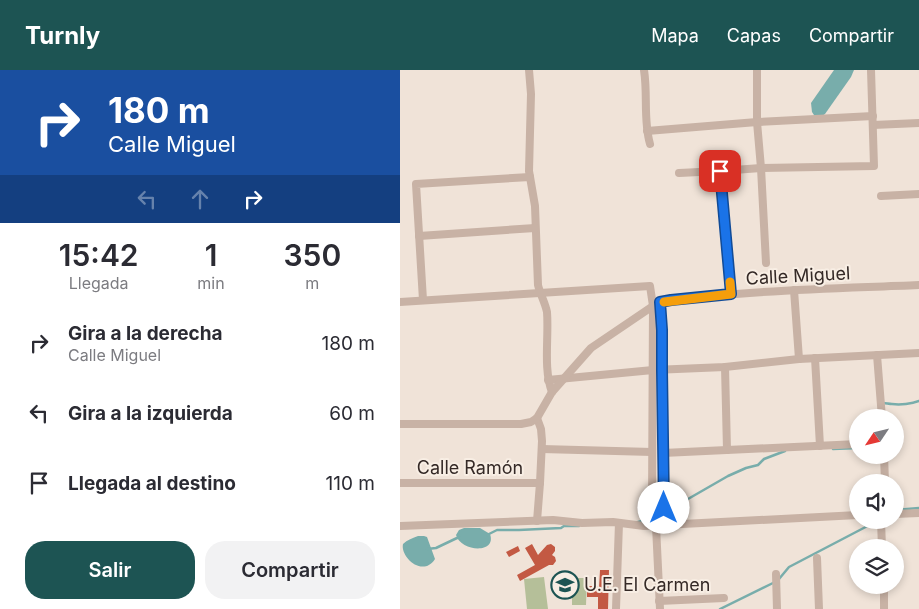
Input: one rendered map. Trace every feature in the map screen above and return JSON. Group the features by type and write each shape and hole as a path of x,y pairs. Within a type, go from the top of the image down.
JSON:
{"street":[{"path":"529,70 531,94 530,177 535,206 538,285 547,312 548,380 552,392"},
{"path":"644,70 647,131 650,144"},
{"path":"757,70 757,122 766,263"},
{"path":"679,173 761,168 874,166 871,70"},
{"path":"647,131 757,122 873,116"},
{"path":"873,125 919,123"},
{"path":"720,171 731,294"},
{"path":"423,300 416,184 530,177"},
{"path":"881,196 919,194"},
{"path":"419,236 535,228"},
{"name":"Calle Miguel","path":"537,418 552,392 590,348 657,304 671,300 731,294 919,285"},
{"path":"400,302 650,286 657,304 662,330 663,453 659,605 724,598"},
{"path":"794,290 799,360"},
{"path":"652,503 653,370 657,304"},
{"path":"548,380 653,370 725,367 814,358 919,353"},
{"path":"877,355 881,409"},
{"path":"814,358 820,446"},
{"path":"725,367 727,450"},
{"path":"400,424 521,424 537,418 541,429 542,449 537,521"},
{"path":"663,453 849,444"},
{"path":"542,449 652,452"},
{"name":"Calle Ramón","path":"400,483 540,483"},
{"path":"904,514 919,513"},
{"path":"400,526 553,520 582,523 608,521 644,526 660,526 849,516"},
{"path":"616,609 619,523"},
{"path":"816,558 819,609"},
{"path":"776,574 777,609"},
{"path":"884,594 884,609"}],"green space":[{"path":"544,577 548,609 527,609 524,579"},
{"path":"572,578 587,578 586,605 572,605"}],"water":[{"path":"834,70 854,70 825,114 822,116 814,115 811,103"},
{"path":"464,528 480,528 490,534 491,540 484,548 464,545 456,535 459,530"},
{"path":"418,536 427,537 435,559 425,566 413,563 403,549 403,544"}],"building":[{"path":"532,544 538,555 547,545 551,544 555,547 552,555 556,561 553,565 549,565 520,581 517,575 535,565 525,548"},
{"path":"518,546 520,551 509,557 506,552"},
{"path":"600,570 609,570 608,609 598,609 598,597 587,597 587,586 597,586 599,588"}],"waterway":[{"path":"883,403 902,404 919,401"},
{"path":"833,449 849,448"},
{"path":"668,506 681,503 728,476 758,465 764,459 785,451"},
{"path":"904,509 919,508"},
{"path":"638,522 646,519 658,509"},
{"path":"487,535 497,530 579,526"},
{"path":"720,609 773,583 789,567 862,529"},
{"path":"427,549 436,548 460,538"}],"slow traffic":[{"path":"664,302 731,294 730,282"}],"place":[{"name":"U.E. El Carmen","path":"565,585"}],"route":[{"path":"664,508 660,302 731,294 720,171"}]}
